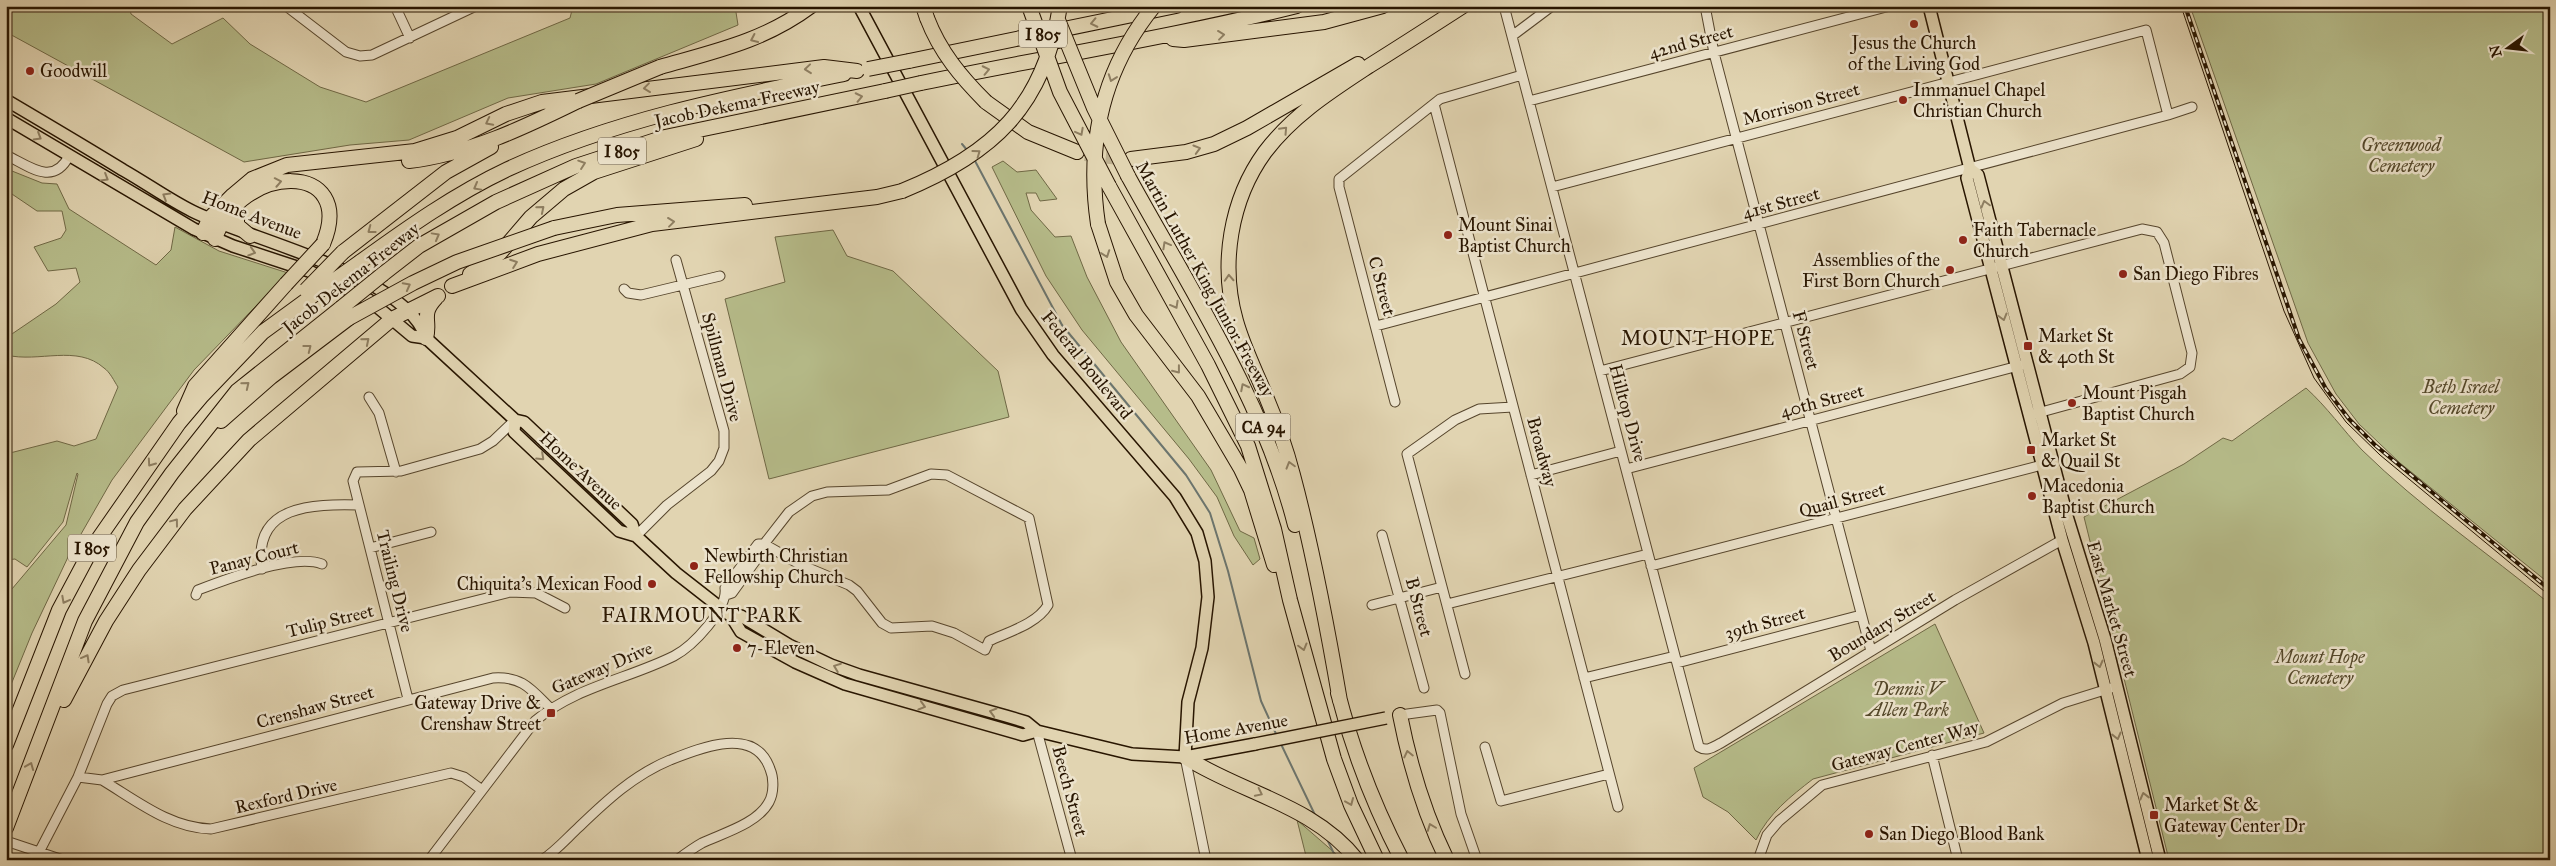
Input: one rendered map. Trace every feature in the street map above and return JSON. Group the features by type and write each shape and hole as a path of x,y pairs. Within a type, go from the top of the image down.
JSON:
{"highway":[{"path":"310,292 344,252 446,172 529,125 578,101 660,68 746,43 788,23 811,6"},
{"name":"CA 94","path":"1029,6 1060,92 1236,419 1266,503 1290,600 1334,759 1351,805 1377,860"},
{"name":"Martin Luther King Junior Freeway","path":"1053,6 1083,84 1128,176 1244,386 1266,434 1291,507 1340,701 1362,774 1376,808 1402,860"},
{"path":"452,286 538,254 652,224 855,199 902,191 968,159 1005,127 1020,109 1039,76 1054,40 1060,6"},
{"path":"1154,6 1125,47 1099,116 1093,168 1098,224 1117,282 1136,314 1198,396 1241,469 1251,490 1272,560 1290,600"},
{"name":"Jacob Dekema Freeway","path":"6,746 59,610 92,548 179,423 263,332 310,292 360,262 432,212 507,170 568,144 631,123 734,96 1176,6"},
{"name":"Jacob Dekema Freeway","path":"345,313 383,274 418,246 496,202 576,166 665,137 1089,49 1155,38 1296,6"},
{"path":"1155,38 1184,40 1307,25 1383,6"},
{"path":"1131,159 1186,152 1224,140 1462,6"},
{"path":"1340,701 1321,591 1291,469 1274,417 1236,321 1229,282 1231,236 1238,208 1253,172 1266,151 1294,120 1329,92 1462,6"},
{"path":"925,12 939,43 958,73 986,102 1028,132 1077,152"},
{"path":"209,236 214,222 252,179 287,165 415,152 457,138 520,109 566,98 824,67 863,70"},
{"path":"51,713 64,701 106,621 139,570 185,509 249,440 392,319 406,310 438,296 500,253 531,216 564,189 594,172 790,111"},
{"path":"314,161 366,163 422,159 463,150 529,125"},
{"path":"179,423 195,386 323,244 330,217 327,202 319,192 309,184 297,180 267,184 252,192 214,222"},
{"path":"345,313 457,262 554,228 617,215 667,210 855,199"},
{"path":"236,206 237,226 250,236"},
{"path":"426,338 428,331 425,319 426,310 438,296"},
{"name":"I 805","path":"6,828 85,621 137,522 191,448 345,313"},
{"path":"1393,716 1408,756 1418,793 1447,860"},
{"path":"1185,757 1208,770 1301,814 1337,838 1356,859"}],"main road":[{"name":"Federal Boulevard","path":"859,6 1021,308 1053,355 1175,497 1197,533 1205,561 1208,597 1202,648 1188,702 1185,757"},
{"name":"East Market Street","path":"1929,6 1970,169 1967,178 2062,540 2093,640 2111,688 2160,860"},
{"name":"Home Avenue","path":"6,100 214,222 317,258 394,299 422,326 426,338 515,420 524,422 632,524 636,536 676,574 726,612 741,632 827,678 1023,735 1037,731 1132,754 1185,757 1393,716"},
{"name":"Home Avenue","path":"6,118 209,236 232,246 309,271 369,300 412,336 426,338"},
{"name":"East Market Street","path":"1970,169 1978,175 2068,516 2101,625 2111,688 2148,860"},
{"path":"2062,540 2072,550 2092,609 2101,625"}],"street":[{"path":"286,6 346,52 360,56 372,55 476,6"},
{"path":"395,6 410,38"},
{"path":"1512,36 1552,6"},
{"name":"F Street","path":"1705,6 1714,53 1871,651"},
{"name":"42nd Street","path":"1529,101 1890,6"},
{"name":"Hilltop Drive","path":"1505,10 1699,747 1704,750 1710,749 1721,743"},
{"name":"Morrison Street","path":"1552,187 2146,30 2168,115"},
{"path":"1434,104 1455,93 1522,75"},
{"name":"C Street","path":"1395,402 1339,187 1340,179 1434,104"},
{"name":"Broadway","path":"1434,104 1618,807"},
{"name":"41st Street","path":"1376,326 1970,169 2192,107"},
{"path":"6,155 42,173 53,173 63,167 69,156"},
{"path":"1600,371 2142,229 2157,232 2164,242 2192,352 2190,368 2180,374 2029,415"},
{"name":"Spillman Drive","path":"636,536 667,505 711,471 719,461 724,448 724,431 676,260"},
{"path":"624,289 628,293 641,295 720,276"},
{"name":"40th Street","path":"1626,469 2028,364"},
{"path":"369,397 379,413 396,472 480,449 515,420"},
{"path":"1465,674 1407,454 1455,420 1479,409 1513,407"},
{"path":"1531,475 1621,451"},
{"name":"Quail Street","path":"1651,566 2042,465"},
{"name":"Trailing Drive","path":"396,472 357,472 353,481 390,622 408,700"},
{"path":"726,612 725,588 758,544 764,544 802,566 849,585 857,591 882,623 891,628 932,626 954,633 985,650 989,641 1034,619 1044,612 1048,605 1030,518 947,475 931,474 888,490 827,492 812,496 789,512 764,544"},
{"path":"262,569 260,558 265,538 279,518 294,509 315,504 359,505"},
{"path":"370,548 430,532"},
{"name":"B Street","path":"1382,535 1424,688"},
{"name":"Boundary Street","path":"1721,743 1955,600 2062,540"},
{"path":"1447,604 1648,554"},
{"name":"Panay Court","path":"196,595 198,590 262,569 312,560 322,564"},
{"path":"1372,605 1442,587"},
{"name":"Tulip Street","path":"78,777 107,704 112,696 123,690 510,592 536,593 565,608"},
{"name":"Gateway Drive","path":"429,860 535,721 550,708 574,695 676,655 726,612"},
{"name":"39th Street","path":"1584,678 1676,659 1861,615"},
{"name":"Crenshaw Street","path":"78,777 102,780 493,678 507,677 527,684 550,708"},
{"name":"Gateway Center Way","path":"1758,860 1767,835 1779,822 1822,785 1986,742 2062,703 2111,688"},
{"name":"Home Avenue","path":"1393,716 1437,710 1440,713 1461,814 1477,860"},
{"name":"Beech Street","path":"1037,731 1072,860"},
{"path":"542,860 612,795 637,777 670,760 722,743 736,742 755,749 769,765 773,786 770,802 757,816 700,844 677,860"},
{"path":"1485,747 1501,801 1610,774"},
{"path":"1932,755 1958,860"},
{"path":"1185,757 1206,860"},
{"name":"Rexford Drive","path":"102,780 171,821 194,829 211,829 451,773 464,777 482,790"},
{"path":"33,853 64,808 78,777"},
{"path":"6,841 33,853 63,860"}],"green space":[{"path":"6,6 129,6 131,14 172,44 223,18 250,44 320,87 366,102 570,18 573,6 735,6 738,25 596,84 508,98 409,140 350,145 244,162 6,32"},
{"name":"Greenwood Cemetery","path":"2190,6 2550,6 2550,584 2400,463 2359,424 2336,394 2308,343"},
{"path":"1003,161 1017,172 1036,170 1057,199 1040,201 1036,193 1026,193 1031,210 1055,237 1071,236 1087,277 1121,342 1211,470 1240,531 1254,538 1260,559 1253,565 1234,536 1217,497 1189,459 1082,330 1046,276 992,167"},
{"path":"7,169 42,183 57,184 69,209 156,265 171,250 175,227 219,251 288,273 194,370 112,480 69,555 32,633 6,697 6,596 66,525 78,474 63,522 27,567 15,559 6,560 6,454 57,441 74,446 96,439 118,387 106,370 93,361 82,357 70,355 19,357 6,355 6,338 56,304 80,282 76,268 48,271 34,247 61,238 66,230 62,211 37,211 6,190"},
{"path":"833,230 847,256 893,271 998,371 1009,417 769,479 725,299 785,282 775,237"},
{"name":"Mount Hope Cemetery","path":"2306,388 2362,450 2384,471 2550,604 2550,860 2169,860 2084,517 2184,464 2223,438 2232,441"},
{"name":"Dennis V Allen Park","path":"1935,624 1984,733 1813,779 1788,799 1767,822 1756,840 1728,812 1703,797 1694,768"},
{"path":"1297,820 1343,860 1307,860"}],"waterway":[{"path":"962,144 967,150"},
{"path":"974,159 1062,325 1186,475 1210,513 1228,571 1261,701 1277,736"},
{"path":"1280,742 1316,817"},
{"path":"1327,839 1337,860"}],"tunnel":[{"path":"1085,154 1128,159"}],"tram line":[{"path":"2181,6 2284,311 2314,378 2346,422 2380,455 2550,596"}],"railway":[{"path":"2185,6 2299,339 2326,389 2349,419 2375,445 2550,590"}],"place":[{"name":"Jesus the Church of the Living God","path":"1914,24"},
{"name":"Goodwill","path":"30,71"},
{"name":"Immanuel Chapel Christian Church","path":"1903,100"},
{"name":"Mount Sinai Baptist Church","path":"1448,235"},
{"name":"Faith Tabernacle Church","path":"1963,240"},
{"name":"Assemblies of the First Born Church","path":"1950,270"},
{"name":"San Diego Fibres","path":"2123,274"},
{"name":"Market St & 40th St","path":"2028,346"},
{"name":"Mount Pisgah Baptist Church","path":"2072,403"},
{"name":"Market St & Quail St","path":"2031,450"},
{"name":"Macedonia Baptist Church","path":"2032,496"},
{"name":"Newbirth Christian Fellowship Church","path":"694,566"},
{"name":"Chiquita's Mexican Food","path":"652,584"},
{"name":"7-Eleven","path":"737,648"},
{"name":"Gateway Drive & Crenshaw Street","path":"551,713"},
{"name":"Market St & Gateway Center Dr","path":"2154,815"},
{"name":"San Diego Blood Bank","path":"1869,834"}],"district":[{"name":"MOUNT HOPE","path":"1698,338"},
{"name":"FAIRMOUNT PARK","path":"702,615"}],"park label":[{"name":"Beth Israel Cemetery","path":"2461,397"}]}
